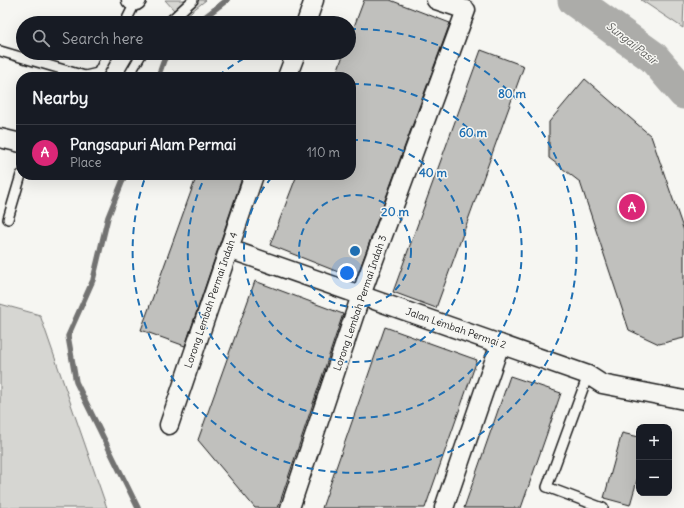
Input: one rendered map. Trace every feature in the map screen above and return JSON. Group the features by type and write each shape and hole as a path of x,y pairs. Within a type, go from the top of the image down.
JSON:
{"street":[{"path":"308,16 314,0"},
{"name":"Lorong Lembah Permai Indah 3","path":"290,508 361,295 466,10 436,0"},
{"path":"289,72 293,60"},
{"path":"0,138 16,142"},
{"name":"Lorong Lembah Permai Indah 4","path":"169,425 252,180"},
{"name":"Jalan Lembah Permai 2","path":"229,249 588,375 602,384 684,400"},
{"path":"444,508 500,344"}],"lane":[{"path":"128,16 135,0"},
{"path":"176,16 193,0"},
{"path":"0,51 16,56"},
{"path":"31,60 71,72"},
{"path":"99,72 105,60"},
{"path":"131,72 138,60"},
{"path":"8,219 20,180"},
{"path":"588,375 547,487 603,508"}],"shaded area":[{"path":"165,0 206,0 186,16 179,16"},
{"path":"641,0 684,0 683,28"},
{"path":"0,304 40,315 107,508 0,508"}],"building":[{"path":"364,0 390,0 450,23 356,279 270,245 295,180 356,180 356,72 337,72 341,60 356,60 356,21"},
{"path":"481,50 524,66 436,308 393,292"},
{"path":"585,79 651,136 684,231 684,338 659,344 629,330 580,182 549,158 549,122"},
{"path":"195,180 241,180 185,346 141,330"},
{"path":"255,281 343,314 278,508 255,508 198,440"},
{"path":"385,327 477,360 425,508 322,508"},
{"path":"510,376 561,393 521,508 464,508"},
{"path":"622,433 636,436 636,484 630,505 604,498"}],"waterway":[{"path":"206,16 227,0"},
{"name":"Sungai Pasir","path":"574,0 653,57 684,93"},
{"path":"160,72 164,60"},
{"path":"123,180 108,217 93,280 68,336 76,382 138,508"}],"place":[{"name":"Pangsapuri Alam Permai","path":"632,207"}]}
